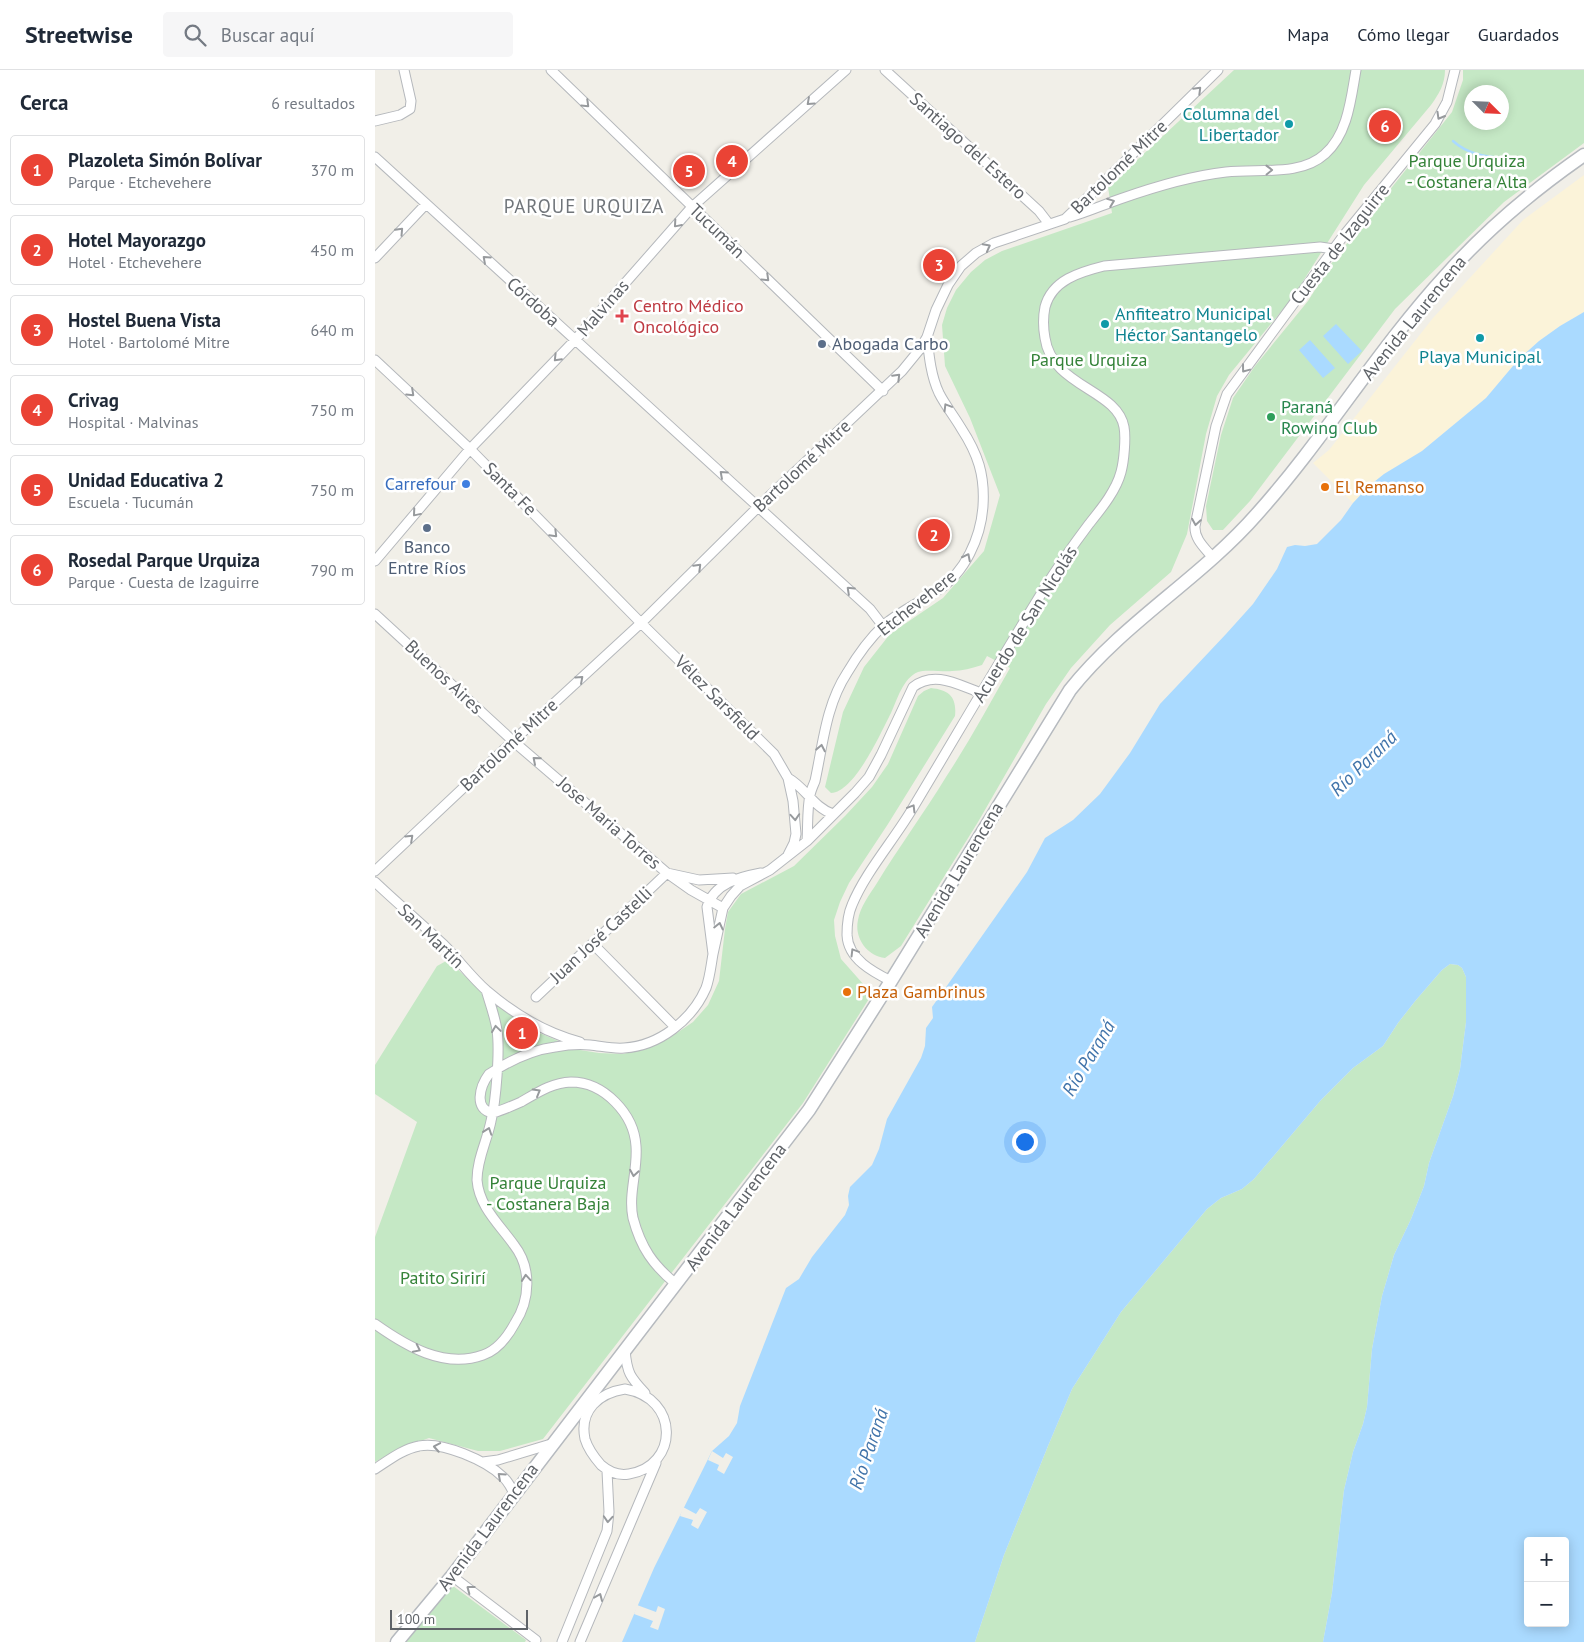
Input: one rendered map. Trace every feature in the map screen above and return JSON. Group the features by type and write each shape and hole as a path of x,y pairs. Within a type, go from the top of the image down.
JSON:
{"street":[{"path":"375,121 401,115 410,109 411,101 404,70"},
{"name":"Tucumán","path":"551,70 883,391"},
{"name":"Malvinas","path":"375,561 470,449 575,340 692,207 846,70"},
{"name":"Santiago del Estero","path":"885,70 1039,211 1049,224"},
{"name":"Bartolomé Mitre","path":"375,871 641,623 759,506 883,391 921,348 948,284 961,266 976,253 994,243 1065,218 1077,209 1218,70"},
{"path":"1065,218 1169,183 1225,172 1299,167 1317,160 1335,142 1341,130 1348,112 1356,70"},
{"name":"Cuesta de Izaguirre","path":"1213,558 1197,538 1195,526 1216,426 1223,402 1232,387 1334,249 1441,114 1453,84 1455,70"},
{"name":"Avenida Laurencena","path":"397,1642 452,1576 551,1444 809,1110 891,981 1070,690 1086,670 1125,632 1213,558 1258,514 1446,274 1514,210 1584,155"},
{"name":"Córdoba","path":"375,157 870,608 883,626"},
{"path":"375,258 426,204"},
{"name":"Acuerdo de San Nicolás","path":"891,981 877,974 861,962 851,950 847,938 848,920 852,906 864,882 911,811 1052,576 1103,506 1121,472 1124,428 1119,416 1113,407 1066,375 1052,361 1046,347 1043,316 1047,303 1055,289 1067,278 1077,273 1104,266 1320,247 1334,249"},
{"name":"Etchevehere","path":"807,840 809,796 814,782 825,725 846,674 883,626 941,589 953,579 974,544 980,527 983,508 983,480 978,460 970,442 939,392 933,376 927,337"},
{"name":"Santa Fe","path":"375,360 470,449 641,623"},
{"name":"Buenos Aires","path":"375,614 513,741"},
{"name":"Vélez Sarsfield","path":"641,623 773,754 788,778 793,801 795,834 794,843 788,855"},
{"path":"676,1284 660,1271 637,1230 633,1216 631,1196 636,1145 633,1132 624,1113 613,1099 601,1090 571,1082 543,1088 521,1102 493,1113 487,1112 481,1107 480,1102 485,1079 497,1069 538,1050 563,1046 590,1045 611,1048 638,1046 655,1040 675,1027 699,1001 707,986 723,908 731,896 740,886 770,870 807,840 869,777 891,736 905,700 913,687 921,681 936,679 950,682 981,694"},
{"name":"Jose Maria Torres","path":"513,741 667,873 691,890 710,900"},
{"name":"Vélez Sarsfield","path":"788,778 796,782 818,806 833,814"},
{"path":"667,873 699,880 740,878"},
{"name":"Juan José Castelli","path":"536,997 667,873"},
{"path":"713,954 707,907 710,900 730,881 761,874"},
{"name":"San Martín","path":"375,882 442,944 486,990 515,1013 564,1038 590,1045"},
{"path":"710,900 723,908"},
{"path":"593,944 675,1027"},
{"path":"375,1324 392,1336 432,1356 458,1359 485,1354 496,1348 508,1335 522,1312 527,1295 527,1281 521,1255 488,1211 477,1181 481,1154 493,1113 497,1069 498,1033 486,990"},
{"path":"580,1642 658,1458 665,1446 667,1432 665,1418 658,1405 630,1376 626,1367 625,1350"},
{"path":"649,1397 637,1391 625,1389 601,1396 587,1414 584,1427 585,1438 595,1459 607,1471 626,1474 638,1472 658,1458"},
{"path":"483,1462 498,1460 551,1444"},
{"path":"375,1469 407,1450 423,1446 441,1447 483,1462 504,1478 514,1493"},
{"path":"562,1642 607,1531 609,1512 607,1471"},
{"path":"452,1576 537,1641"}],"green space":[{"name":"Parque Urquiza","path":"1234,70 1445,70 1445,75 1443,84 1434,101 1364,185 1293,297 1229,375 1217,396 1206,434 1187,534 1171,572 1110,625 1071,668 1046,704 978,822 901,946 885,958 879,957 867,950 860,939 857,927 861,910 868,896 963,750 1010,668 987,656 982,665 971,668 956,671 921,671 913,675 904,684 874,746 858,772 840,790 831,793 825,787 843,712 864,667 890,634 943,598 984,551 1000,495 970,418 945,366 942,325 947,308 956,290 971,272 985,260 1002,251 1112,213 1108,187"},
{"name":"Parque Urquiza - Costanera Alta","path":"1463,70 1584,70 1584,143 1504,202 1395,309 1250,501 1223,530 1213,530 1207,521 1206,506 1221,435 1233,398 1255,366 1308,301 1333,261 1452,112 1463,80"},
{"name":"Parque Urquiza - Costanera Baja","path":"931,688 943,691 951,696 955,704 955,716 849,883 834,920 835,936 841,959 872,994 803,1103 543,1439 500,1451 478,1451 429,1438 398,1449 375,1462 375,1237 417,1122 375,1094 375,1065 437,966 448,960 473,984 513,1017 537,1032 580,1050 623,1054 646,1048 668,1039 693,1022 708,1005 719,981 728,912 741,894 794,866 872,787 888,764 918,696"},
{"path":"1450,964 1458,965 1462,968 1466,977 1466,1022 1460,1069 1453,1096 1429,1163 1424,1186 1394,1255 1382,1296 1372,1349 1367,1407 1344,1490 1332,1593 1323,1642 975,1642 1004,1555 1072,1389 1121,1312 1207,1209 1221,1198 1242,1189 1254,1179 1321,1100 1353,1068 1383,1046 1416,1000 1442,970"},
{"path":"453,1586 526,1640 525,1642 405,1642"}],"sand":[{"name":"Playa Municipal","path":"1584,175 1584,312 1539,341 1518,360 1486,398 1422,451 1384,474 1353,503 1313,463 1329,450 1433,318 1523,220"}],"water":[{"name":"Río Paraná","path":"1584,312 1584,1642 1323,1642 1332,1593 1344,1490 1367,1407 1372,1349 1382,1296 1394,1255 1424,1186 1429,1163 1453,1096 1460,1069 1466,1022 1466,977 1462,968 1458,965 1450,964 1442,970 1416,1000 1383,1046 1353,1068 1321,1100 1254,1179 1242,1189 1221,1198 1207,1209 1121,1312 1072,1389 1004,1555 975,1642 622,1642 654,1568 712,1451 729,1436 737,1423 740,1406 786,1288 799,1279 812,1257 845,1215 849,1205 850,1187 872,1165 879,1149 887,1119 921,1058 925,1046 926,1028 933,1018 932,1007 1027,872 1045,838 1073,820 1100,794 1130,753 1160,704 1253,604 1277,569 1287,547 1317,544 1341,520 1353,503 1369,486 1384,474 1422,451 1486,398 1518,360 1539,341"},
{"path":"1336,324 1362,351 1348,364 1323,336"},
{"path":"1310,340 1335,368 1323,378 1299,350"}],"pier":[{"path":"712,1451 723,1458 726,1453 733,1457 724,1474 717,1470 719,1465 708,1460"},
{"path":"683,1507 696,1514 700,1508 707,1512 698,1529 691,1525 693,1520 680,1516"},
{"path":"637,1605 656,1612 658,1606 665,1609 658,1630 650,1627 653,1621 634,1614"}],"waterway":[{"path":"1453,141 1472,152 1508,159"}],"place":[{"name":"Columna del Libertador","path":"1289,124"},
{"name":"Rosedal Parque Urquiza","path":"1385,126"},
{"name":"Crivag","path":"732,161"},
{"name":"Unidad Educativa 2","path":"689,171"},
{"name":"Hostel Buena Vista","path":"939,265"},
{"name":"Centro Médico Oncológico","path":"622,316"},
{"name":"Anfiteatro Municipal Héctor Santangelo","path":"1105,324"},
{"name":"Playa Municipal","path":"1480,338"},
{"name":"Abogada Carbo","path":"822,344"},
{"name":"Paraná Rowing Club","path":"1271,417"},
{"name":"Carrefour","path":"466,484"},
{"name":"El Remanso","path":"1325,487"},
{"name":"Banco Entre Ríos","path":"427,528"},
{"name":"Hotel Mayorazgo","path":"934,535"},
{"name":"Plaza Gambrinus","path":"847,992"},
{"name":"Plazoleta Simón Bolívar","path":"522,1033"}],"district":[{"name":"PARQUE URQUIZA","path":"584,206"}],"park label":[{"name":"Patito Sirirí","path":"443,1278"}]}
